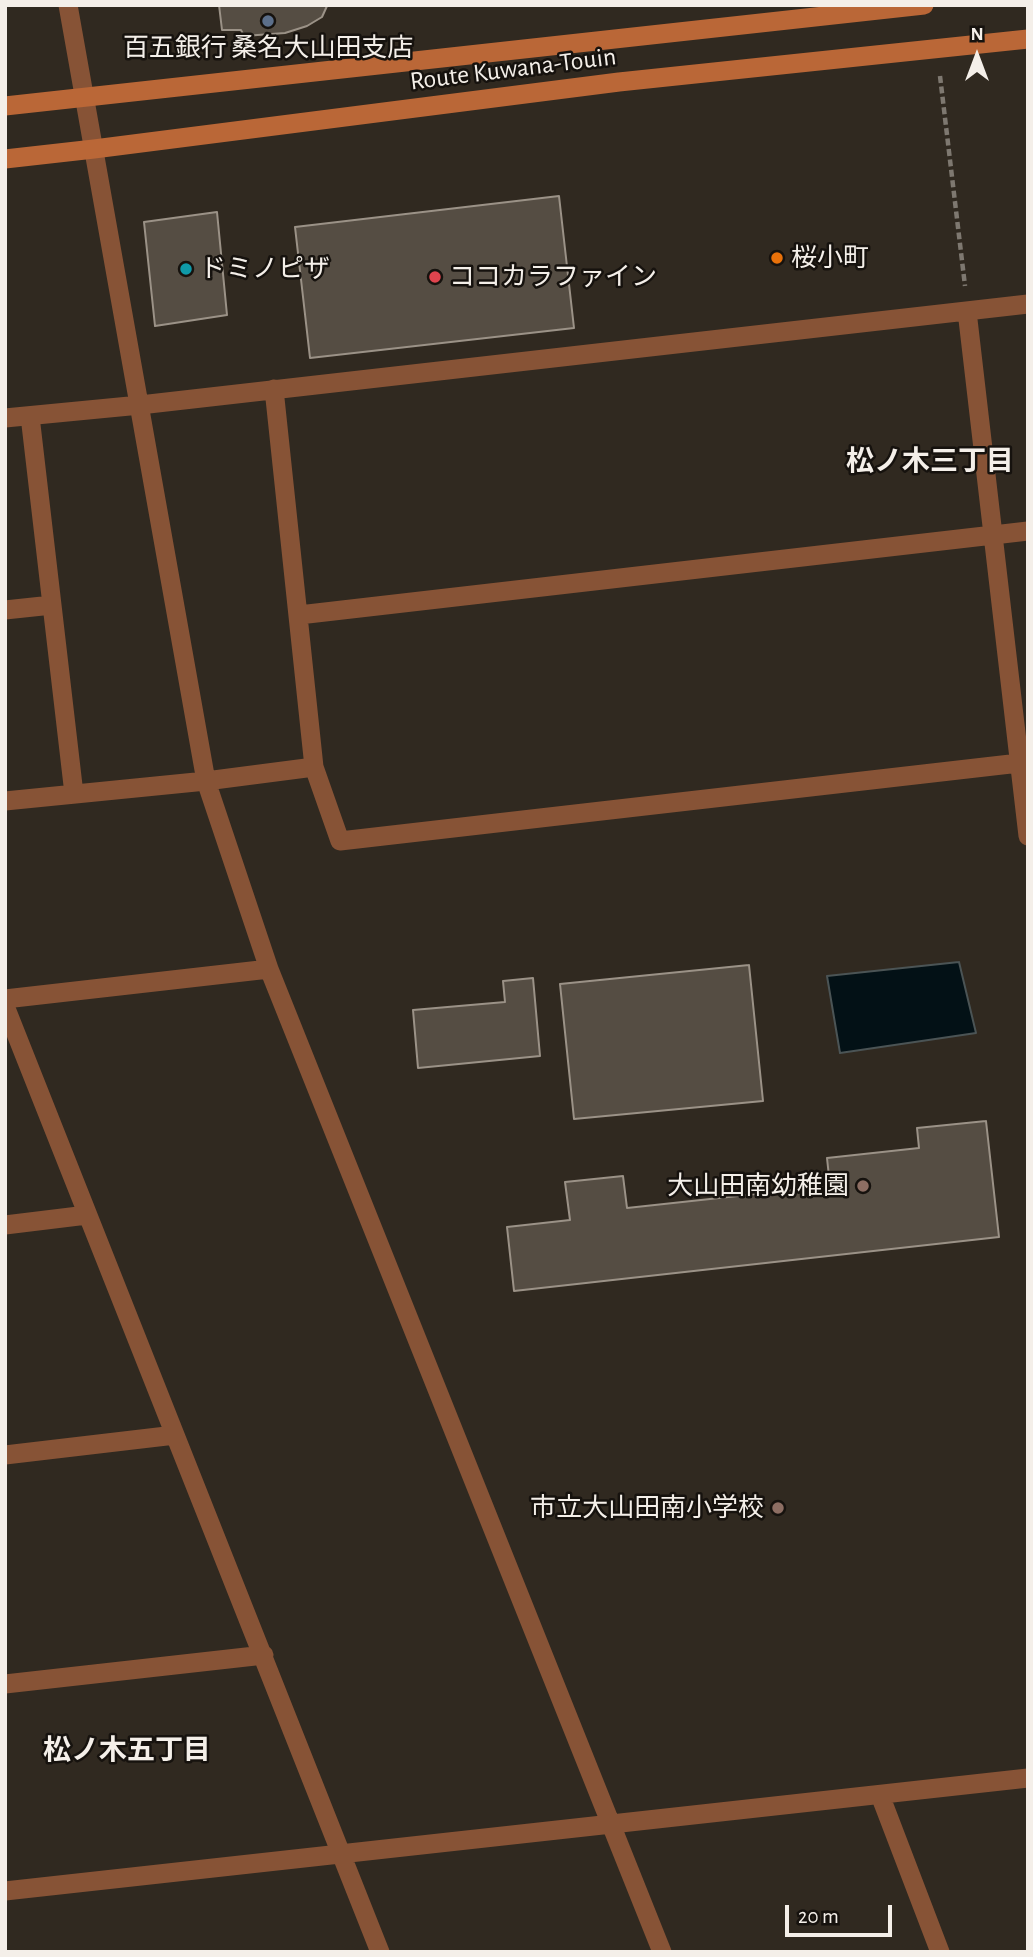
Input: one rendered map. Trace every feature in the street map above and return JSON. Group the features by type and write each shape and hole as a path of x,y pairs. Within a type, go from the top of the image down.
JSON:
{"main road":[{"name":"Route Kuwana-Touin","path":"5,106 924,5"},
{"name":"Route Kuwana-Touin","path":"5,159 619,82 1028,39"}],"street":[{"path":"68,5 206,781 269,969 662,1952"},
{"path":"5,418 1028,304"},
{"path":"967,311 993,534 1024,763 1028,836"},
{"path":"274,389 314,766 340,841 1024,763"},
{"path":"30,416 74,794"},
{"path":"299,615 1028,531"},
{"path":"5,610 52,605"},
{"path":"5,801 206,781 314,766"},
{"path":"5,999 269,969"},
{"path":"5,1006 380,1952"},
{"path":"5,1225 87,1215"},
{"path":"5,1455 175,1435"},
{"path":"5,1684 264,1655"},
{"path":"5,1891 1028,1778"},
{"path":"880,1795 940,1952"}],"path":[{"path":"939,73 967,311"}],"shaded area":[{"path":"959,962 976,1033 840,1053 827,976"}],"building":[{"name":"百五銀行 桑名大山田支店","path":"219,5 327,6 322,17 307,26 285,33 244,36 241,30 222,30"},
{"name":"ココカラファイン","path":"559,196 574,328 310,358 295,227"},
{"name":"ドミノピザ","path":"217,212 227,315 155,326 144,222"},
{"path":"749,965 763,1101 574,1119 560,984"},
{"path":"533,978 540,1056 418,1068 413,1010 505,1002 503,981"},
{"path":"986,1121 999,1237 514,1291 507,1227 570,1220 565,1182 623,1176 627,1208 830,1186 827,1158 919,1148 917,1128"}],"place":[{"name":"百五銀行 桑名大山田支店","path":"268,21"},
{"name":"桜小町","path":"777,258"},
{"name":"ドミノピザ","path":"186,269"},
{"name":"ココカラファイン","path":"435,277"},
{"name":"大山田南幼稚園","path":"863,1186"},
{"name":"市立大山田南小学校","path":"778,1508"}],"district":[{"name":"松ノ木三丁目","path":"930,462"},
{"name":"松ノ木五丁目","path":"127,1751"}]}
